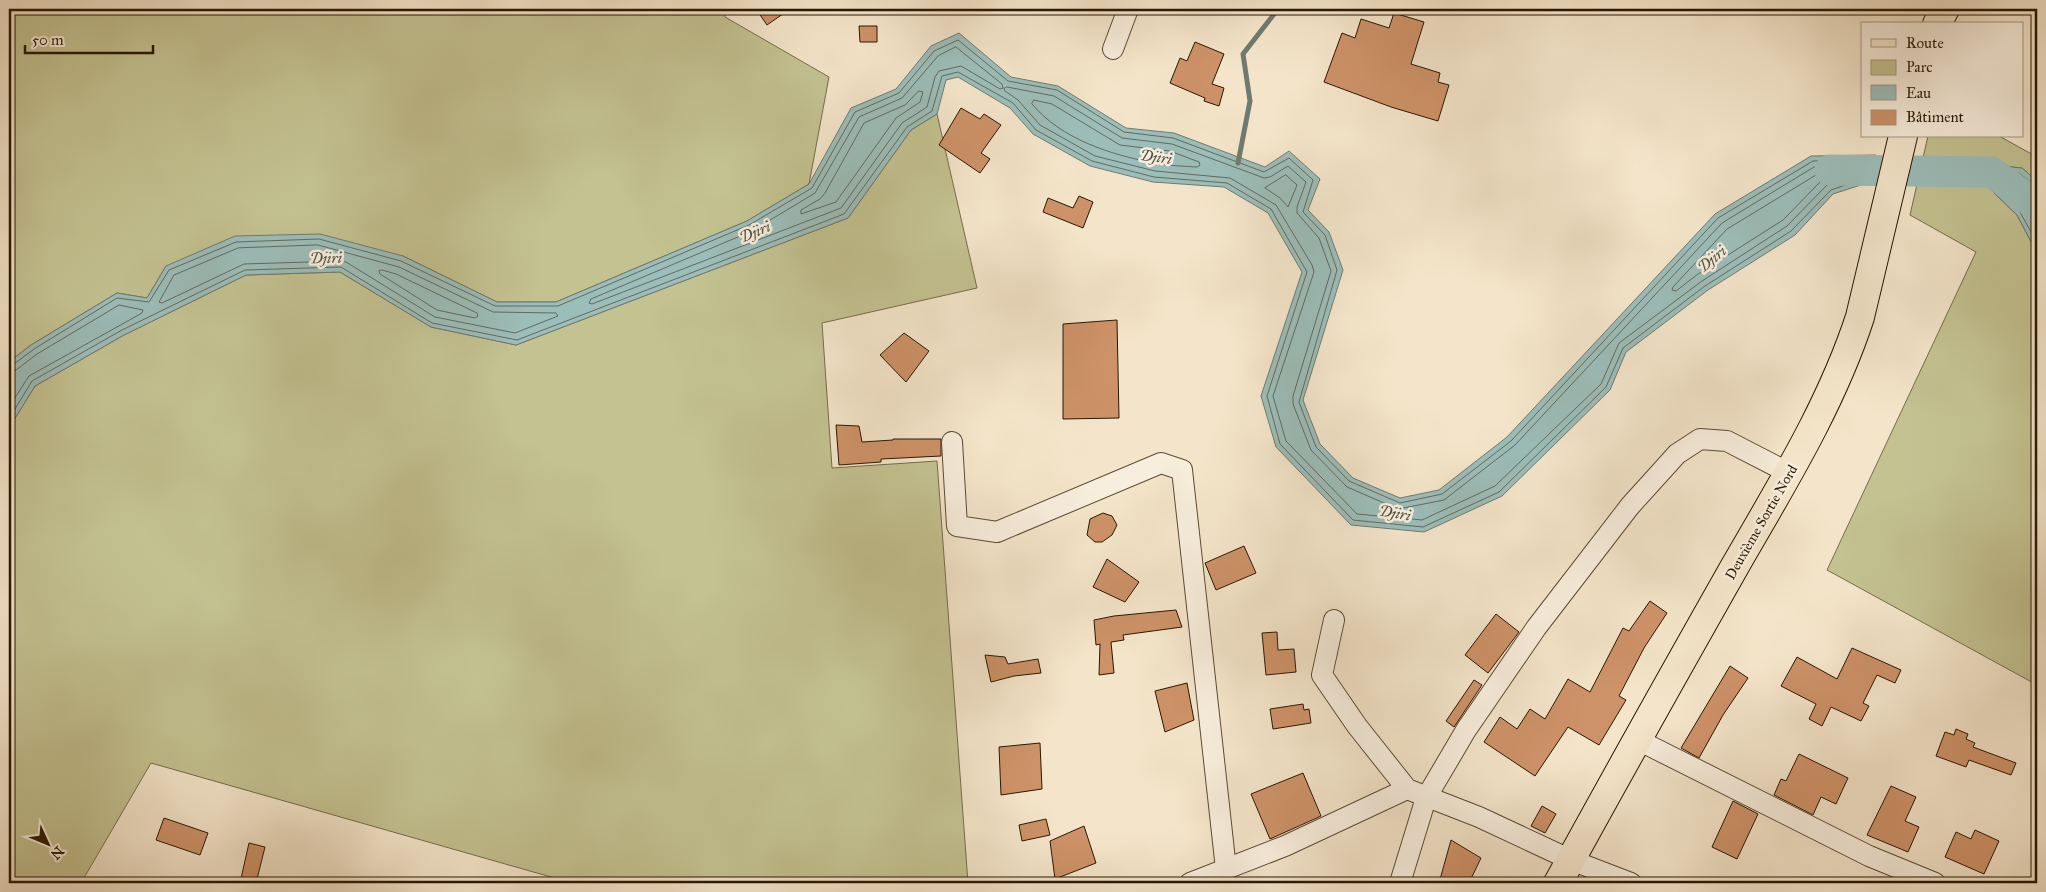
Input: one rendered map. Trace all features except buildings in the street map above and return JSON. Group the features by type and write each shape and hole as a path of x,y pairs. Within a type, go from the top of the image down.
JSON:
{"main road":[{"path":"1938,22 1945,9"},
{"name":"Deuxième Sortie Nord","path":"1558,883 1788,473 1830,391 1851,344 1860,317 1903,138"}],"street":[{"path":"1113,49 1128,9"},
{"path":"1400,883 1426,798 1466,730 1536,628 1630,506 1677,454 1700,439 1727,441 1788,473"},
{"path":"952,442 957,526 997,532 1161,463 1182,470 1226,870"},
{"path":"1334,620 1322,675 1407,790 1479,816 1571,860 1631,883"},
{"path":"1638,740 1869,856 1935,883"},
{"path":"1190,883 1285,846 1407,790"}],"green space":[{"path":"9,9 725,9 725,17 829,77 809,184 747,221 556,302 497,302 403,256 166,266 147,298 117,293 31,345 9,362"},
{"path":"937,114 977,288 822,323 832,468 937,461 968,883 572,883 151,763 81,883 9,883 9,428 35,386 124,335 246,275 340,272 431,327 516,345 848,218 911,130"},
{"path":"1928,138 2003,138 2037,157 2037,181 2022,168 1991,165 1988,187 2017,215 2037,253 2037,685 1827,570 1976,252 1910,215"}],"water":[{"path":"959,33 1011,77 1058,86 1126,128 1174,133 1265,167 1289,151 1320,179 1308,210 1329,232 1343,270 1303,400 1320,444 1353,478 1400,498 1439,490 1507,437 1715,214 1811,156 1876,155 1870,182 1833,194 1795,235 1708,290 1626,352 1610,390 1502,496 1424,532 1351,525 1276,447 1261,396 1302,272 1268,213 1224,187 1153,182 1090,166 1033,134 1010,108 958,77 946,80 937,114 911,130 848,218 516,345 431,327 340,272 246,275 124,335 35,386 9,428 9,362 31,345 117,293 147,298 166,266 235,236 320,234 403,256 497,302 556,302 747,221 809,184 851,108 896,89 931,46"},
{"path":"1991,165 2022,168 2037,181 2037,253 2017,215 1988,187"}],"waterway":[{"path":"1238,163 1250,101 1243,54 1278,9"},
{"name":"Djiri","path":"1830,170 1992,172 2037,206"}]}
